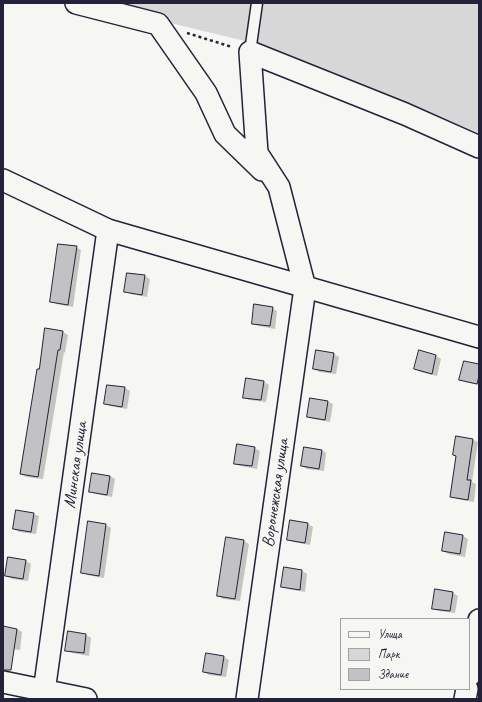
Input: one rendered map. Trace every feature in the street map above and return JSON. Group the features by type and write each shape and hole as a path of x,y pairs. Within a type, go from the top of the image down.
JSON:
{"street":[{"path":"76,3 158,24 206,93 225,134 278,187"},
{"path":"305,288 278,187 257,153 250,52 405,114 479,147"},
{"path":"3,180 108,230 479,337"},
{"name":"Минская улица","path":"44,695 108,230"},
{"name":"Воронежская улица","path":"247,699 305,288"},
{"path":"470,670 479,620"},
{"path":"3,682 44,695 86,699"}],"lane":[{"path":"250,52 257,3"}],"path":[{"path":"158,24 250,52"}],"green space":[{"path":"88,3 479,3 479,137 253,43"}],"building":[{"path":"58,244 77,246 68,305 50,302"},
{"path":"127,273 145,275 142,295 124,292"},
{"path":"254,304 273,307 270,326 252,324"},
{"path":"45,328 63,331 60,350 58,350 38,477 20,474"},
{"path":"316,350 334,353 331,372 313,369"},
{"path":"419,350 436,355 432,374 414,369"},
{"path":"464,361 479,364 477,384 459,380"},
{"path":"246,378 264,381 261,400 243,398"},
{"path":"107,385 125,387 122,407 104,404"},
{"path":"310,398 328,401 325,420 307,417"},
{"path":"456,436 473,439 467,480 471,480 468,500 450,497 456,456 453,455"},
{"path":"237,444 255,447 252,466 234,464"},
{"path":"304,447 322,450 319,469 301,466"},
{"path":"92,473 110,476 107,495 89,492"},
{"path":"16,510 34,513 31,532 13,529"},
{"path":"290,520 308,523 305,543 287,540"},
{"path":"88,521 106,524 99,576 81,573"},
{"path":"445,532 463,535 460,554 442,551"},
{"path":"226,537 244,540 235,599 217,596"},
{"path":"8,557 26,560 23,579 5,576"},
{"path":"284,567 302,570 300,590 281,587"},
{"path":"435,589 453,592 450,611 432,609"},
{"path":"3,626 17,629 11,670 3,670"},
{"path":"68,631 86,634 84,653 65,651"},
{"path":"206,653 224,656 221,675 203,672"}]}
